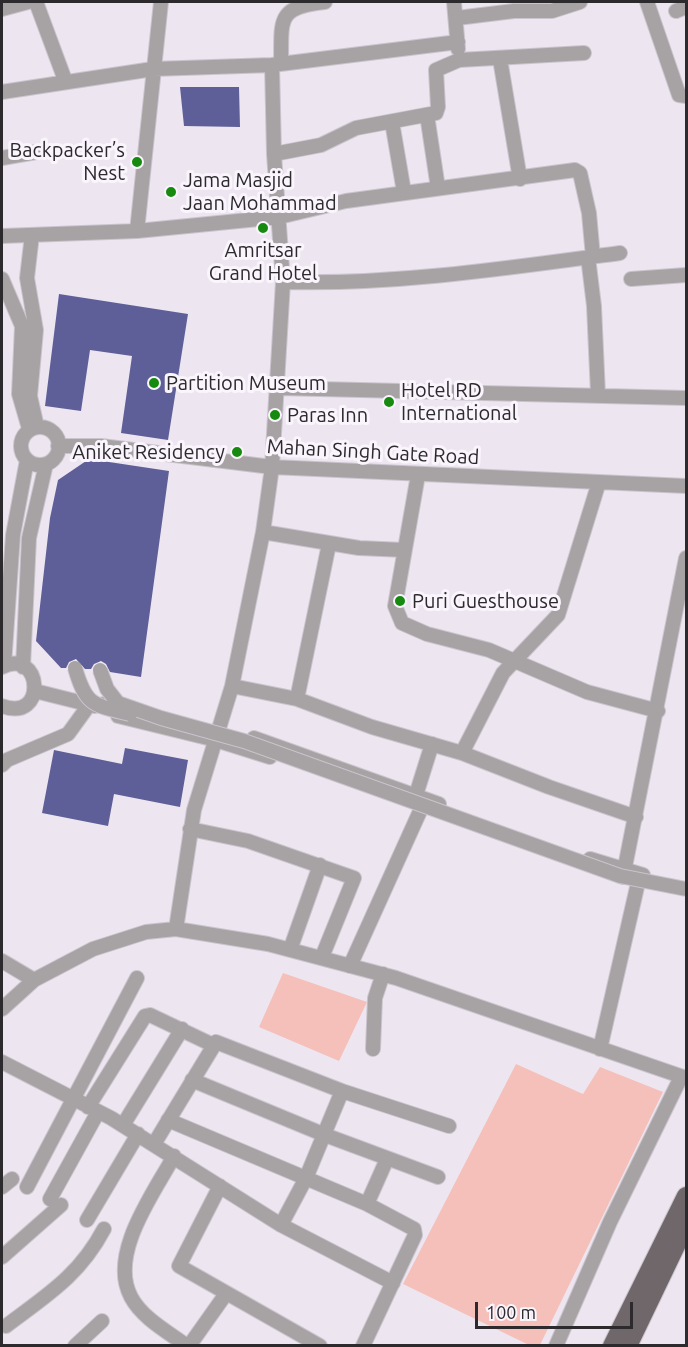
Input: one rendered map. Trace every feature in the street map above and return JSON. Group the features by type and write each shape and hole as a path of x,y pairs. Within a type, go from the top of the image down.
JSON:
{"main road":[{"path":"612,1346 687,1196"},
{"path":"628,1346 687,1225"}],"street":[{"path":"2,9 28,2"},
{"path":"36,2 65,80"},
{"path":"137,231 161,2"},
{"path":"176,928 190,829 232,686 263,532 272,467 279,388 283,282 274,154 277,64 282,24 293,5 325,2"},
{"path":"454,2 459,60"},
{"path":"457,18 514,11 552,11 579,2"},
{"path":"647,2 679,95 687,96"},
{"path":"2,92 65,80 153,69 277,64 458,42"},
{"path":"274,154 321,145 356,128 436,113 438,109 436,70 459,60 584,53"},
{"path":"500,58 520,179"},
{"path":"427,115 438,188"},
{"path":"392,122 404,192"},
{"path":"2,158 42,151"},
{"path":"2,236 137,231 279,217 346,201 404,192 520,179 572,170 579,171 589,213 598,394"},
{"path":"2,706 22,707 28,703 35,691 33,677 24,667 14,664 3,666 13,535 27,460 21,443 34,428 30,396 36,330 27,278 32,235"},
{"path":"283,282 323,283 410,277 620,253"},
{"path":"631,279 687,275"},
{"path":"2,279 22,326 19,394 26,422 34,428 54,434 58,446 55,457 45,464 35,465 27,460"},
{"path":"279,388 598,394 687,398"},
{"name":"Mahan Singh Gate Road","path":"58,446 84,444 272,467 687,486"},
{"path":"24,667 29,538 45,464"},
{"path":"418,475 395,606 402,623 414,630 489,650 587,692 657,711"},
{"path":"462,753 503,673 558,615 599,482"},
{"path":"263,532 329,544 404,550"},
{"path":"297,699 329,544"},
{"path":"624,875 687,558"},
{"path":"75,668 82,691 89,701 155,720 161,718"},
{"path":"100,670 107,689 118,703 161,718 244,741 620,876 687,889"},
{"path":"232,686 297,699 372,727 462,753 549,787 636,817"},
{"path":"35,691 92,706 104,704 156,711 421,809 687,894"},
{"path":"2,765 7,760 68,734 92,706"},
{"path":"218,734 416,795 624,875"},
{"path":"416,795 432,744"},
{"path":"350,966 421,809"},
{"path":"190,829 248,842 354,878 322,957"},
{"path":"291,950 320,865"},
{"path":"639,880 687,884"},
{"path":"600,1049 639,880"},
{"path":"2,1009 34,980 93,949 123,938 176,928 291,950 382,974 684,1078 610,1222 556,1346"},
{"path":"2,961 34,980"},
{"path":"373,1049 375,998 382,974"},
{"path":"27,1187 136,978"},
{"path":"2,1257 55,1202 93,1109 145,1016 150,1015 182,1029 213,1046"},
{"path":"123,1125 182,1029"},
{"path":"154,1144 213,1046 219,1043 342,1091 449,1126"},
{"path":"2,1062 123,1125 281,1225 393,1283"},
{"path":"192,1080 325,1135 438,1177"},
{"path":"281,1225 306,1178 342,1091"},
{"path":"168,1120 367,1204 414,1228 415,1235 363,1346"},
{"path":"87,1220 138,1134"},
{"path":"174,1156 128,1241 125,1274 130,1296 169,1340 188,1346 223,1298"},
{"path":"367,1204 387,1159"},
{"path":"220,1186 179,1266 320,1346"},
{"path":"6,1326 75,1273 104,1229"},
{"path":"75,1346 102,1321"}],"shaded area":[{"path":"283,973 367,1002 339,1061 259,1027"},
{"path":"516,1064 583,1094 600,1067 663,1092 540,1345 529,1345 403,1284"}],"building":[{"path":"180,87 239,87 240,127 184,126"},
{"path":"59,294 188,314 168,440 121,433 132,356 90,350 81,411 45,406"},
{"path":"89,459 169,471 141,677 110,672 106,664 101,661 94,664 91,669 85,669 76,659 69,662 66,668 61,668 36,641 50,518 58,480"},
{"path":"125,748 188,760 180,807 114,794 108,826 42,813 54,750 122,764"}],"place":[{"name":"Backpacker’s Nest","path":"137,162"},
{"name":"Jama Masjid Jaan Mohammad","path":"171,192"},
{"name":"Amritsar Grand Hotel","path":"263,228"},
{"name":"Partition Museum","path":"154,383"},
{"name":"Hotel RD International","path":"389,402"},
{"name":"Paras Inn","path":"275,415"},
{"name":"Aniket Residency","path":"237,452"},
{"name":"Puri Guesthouse","path":"400,601"}]}
